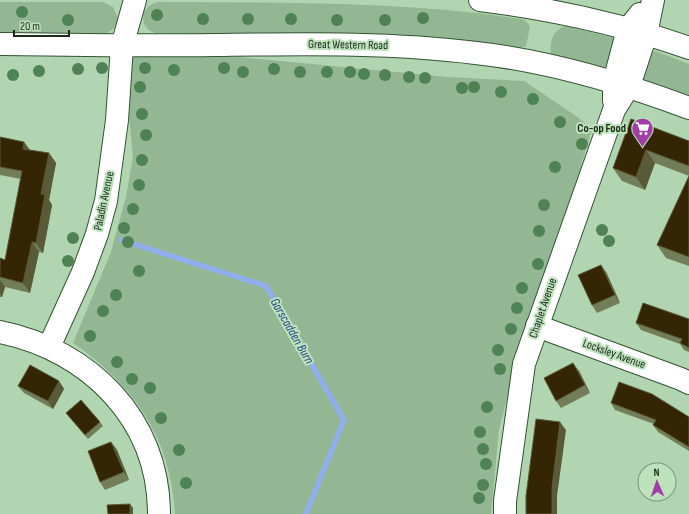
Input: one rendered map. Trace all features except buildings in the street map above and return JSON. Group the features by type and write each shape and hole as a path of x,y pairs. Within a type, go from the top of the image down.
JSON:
{"street":[{"name":"Paladin Avenue","path":"49,347 83,272 97,234 106,201 116,126 122,46 135,0"},
{"path":"480,0 569,15 637,32 689,48"},
{"path":"637,32 652,0"},
{"name":"Chaplet Avenue","path":"505,514 505,501 524,364 578,206 614,110 637,32"},
{"name":"Great Western Road","path":"0,44 122,46 352,43 426,48 476,53 527,61 622,84 689,108"},
{"name":"Locksley Avenue","path":"538,326 689,383"},
{"path":"0,332 16,335 49,347 73,359 93,373 123,405 135,426 153,468 157,488 159,514"}],"green space":[{"path":"0,2 103,2 113,7 118,18 114,28 106,34 0,34"},
{"path":"159,2 340,4 431,9 521,19 526,21 530,27 526,46 518,49 267,35 155,33 145,26 143,16 148,7"},
{"path":"565,26 613,38 618,43 607,70 551,55 551,41 557,30"},
{"path":"122,46 448,77 524,81 576,116 592,129 572,195 517,357 499,430 491,514 175,514 172,487 166,461 157,438 145,416 131,396 114,377 95,359 73,343 111,252 126,197 133,157"},
{"path":"655,51 689,64 689,96 644,81 641,76 650,53"}],"waterway":[{"name":"Garscadden Burn","path":"121,240 266,286 344,420 306,514"}],"place":[{"name":"Co-op Food","path":"642,148"}]}
